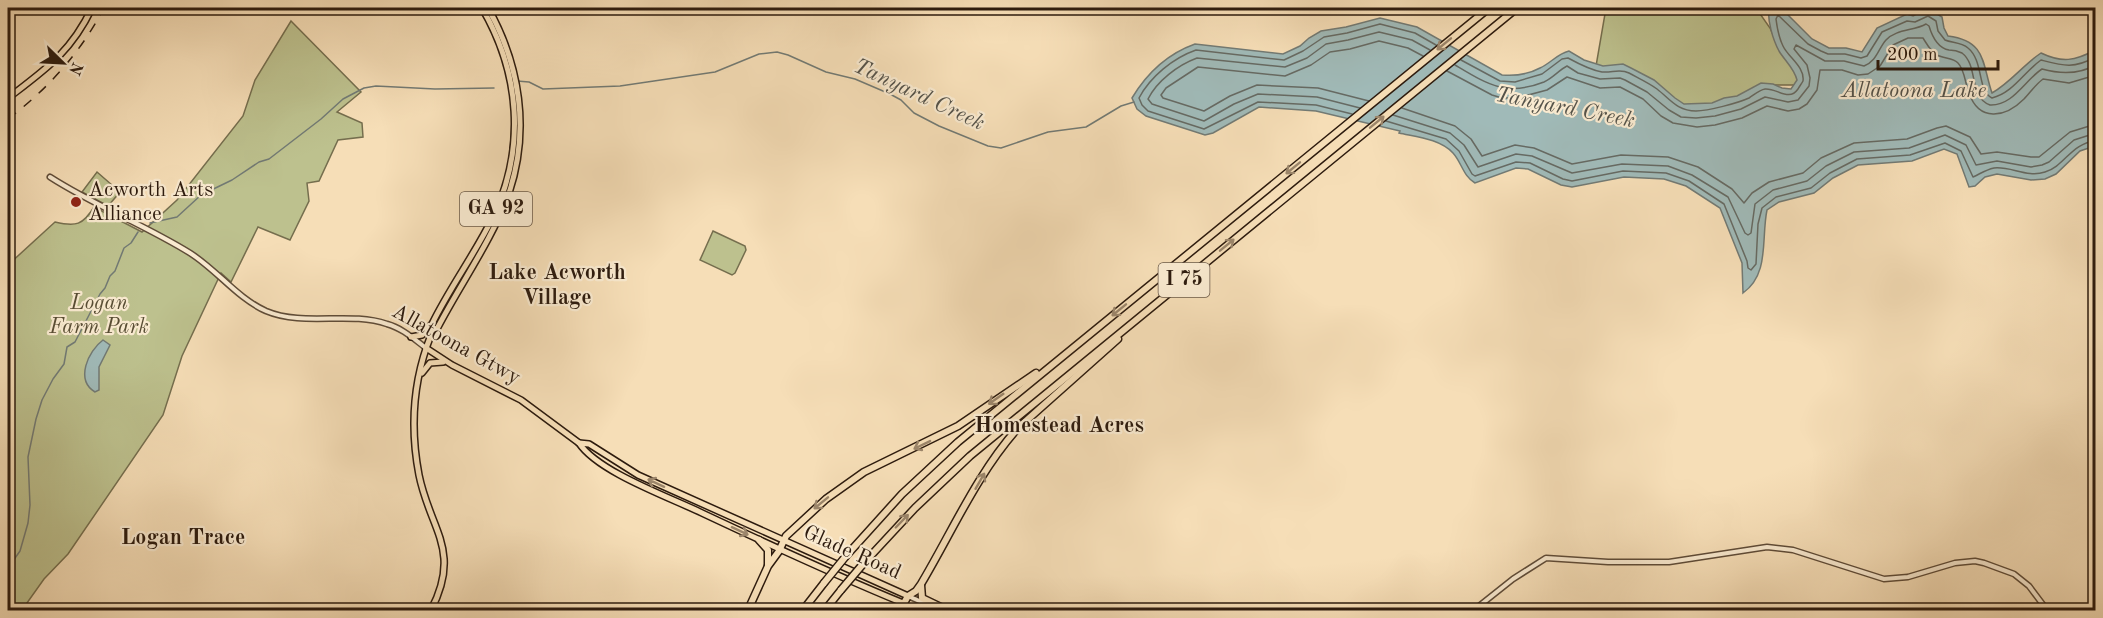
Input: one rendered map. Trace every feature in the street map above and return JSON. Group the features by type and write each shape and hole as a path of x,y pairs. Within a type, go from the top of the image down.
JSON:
{"highway":[{"name":"I 75","path":"803,610 846,555 933,465 1055,362 1489,8"},
{"name":"I 75","path":"825,610 900,523 953,471 1517,8"},
{"path":"900,610 908,596 921,584 989,466 1006,441 1108,349 1137,319"},
{"path":"748,610 768,566 786,536 813,509 853,480 958,426 1055,362"},
{"path":"759,540 768,550 768,566"},
{"path":"921,584 922,598 947,610"}],"main road":[{"path":"8,98 63,53 78,35 92,8"},
{"name":"GA 92","path":"431,335 438,327 493,229 508,194 516,165 520,136 508,59 482,8"},
{"path":"488,8 505,40 508,59"},
{"name":"GA 92","path":"431,610 443,577 444,548 423,492 418,467 414,411 419,377 432,324 446,296 487,229 502,194 514,148 517,106"},
{"path":"411,337 422,335 432,324"},
{"name":"Allatoona Gtwy","path":"426,348 450,364 521,400 579,443"},
{"path":"419,377 430,363 450,364"},
{"path":"579,443 589,444 627,469 783,541"},
{"name":"Glade Road","path":"579,443 585,452 606,466 667,497 903,603"},
{"name":"Glade Road","path":"783,541 908,596"}],"street":[{"name":"Allatoona Gtwy","path":"50,177 72,191 184,249 207,265 249,302 268,312 293,317 374,321 393,326 426,348"},
{"path":"1474,610 1546,558 1608,562 1669,562 1767,547 1793,550 1884,579 1908,577 1955,563 1975,561 1984,563 2014,573 2029,586 2047,610"},
{"path":"908,596 940,610"},
{"path":"903,603 916,610"}],"green space":[{"path":"1606,8 1756,8 1770,28 1779,48 1797,69 1800,85 1764,85 1719,105 1689,110 1596,66"},
{"name":"Logan Farm Park","path":"291,21 361,92 337,112 362,123 363,137 338,140 319,181 307,183 309,201 290,240 258,227 231,282 221,273 182,356 163,415 68,554 44,579 22,610 8,610 8,265 55,222 78,223 86,218 94,207 142,232 177,200 243,116 255,80"},
{"path":"97,172 120,192 108,206 82,192"},
{"path":"713,231 745,246 746,250 732,275 700,260"}],"water":[{"name":"Allatoona Lake","path":"1769,8 1781,8 1812,39 1829,48 1846,48 1862,52 1877,28 1907,14 1913,16 1924,11 1934,12 1942,17 1948,36 1970,43 1976,49 1984,64 1992,93 2041,53 2055,58 2068,59 2081,57 2095,50 2095,146 2080,151 2056,174 2045,179 2031,180 1997,174 1985,177 1975,186 1969,187 1957,154 1944,149 1912,161 1858,165 1833,178 1814,193 1779,202 1767,210 1761,266 1752,285 1743,293 1742,263 1720,208 1686,186 1664,179 1624,177 1572,187 1561,185 1528,169 1516,168 1475,183 1468,177 1448,148 1428,139 1399,133 1400,131 1316,111 1259,107 1213,133 1205,135 1146,116 1137,109 1132,98 1144,80 1159,65 1175,53 1195,44 1283,54 1300,46 1321,31 1380,18 1417,27 1502,75 1531,72 1569,51 1584,60 1603,66 1623,64 1654,80 1684,104 1712,103 1737,96 1761,83 1791,89 1797,80 1775,41 1770,24"},
{"path":"103,340 110,345 99,367 99,390 95,392 86,380 86,366 93,351"}],"waterway":[{"name":"Tanyard Creek","path":"517,81 529,82 543,89 620,86 715,72 759,54 777,52 826,72 855,79 901,100 914,113 939,126 988,146 1001,148 1048,132 1086,127 1121,106 1134,102"},
{"name":"Tanyard Creek","path":"150,223 177,217 201,195 232,180 259,162 269,159 343,99 364,88 376,86 435,89 494,88"},
{"name":"Tanyard Creek","path":"8,568 20,551 28,523 30,505 28,457 42,400 64,364 67,347 75,342 110,276 115,271 124,248 131,243 138,232"}],"railway":[{"path":"8,119 37,95 62,69 85,40 104,8"}],"place":[{"name":"Acworth Arts Alliance","path":"76,202"}],"district":[{"name":"Lake Acworth Village","path":"557,286"},
{"name":"Homestead Acres","path":"1059,426"},
{"name":"Logan Trace","path":"183,538"}]}
